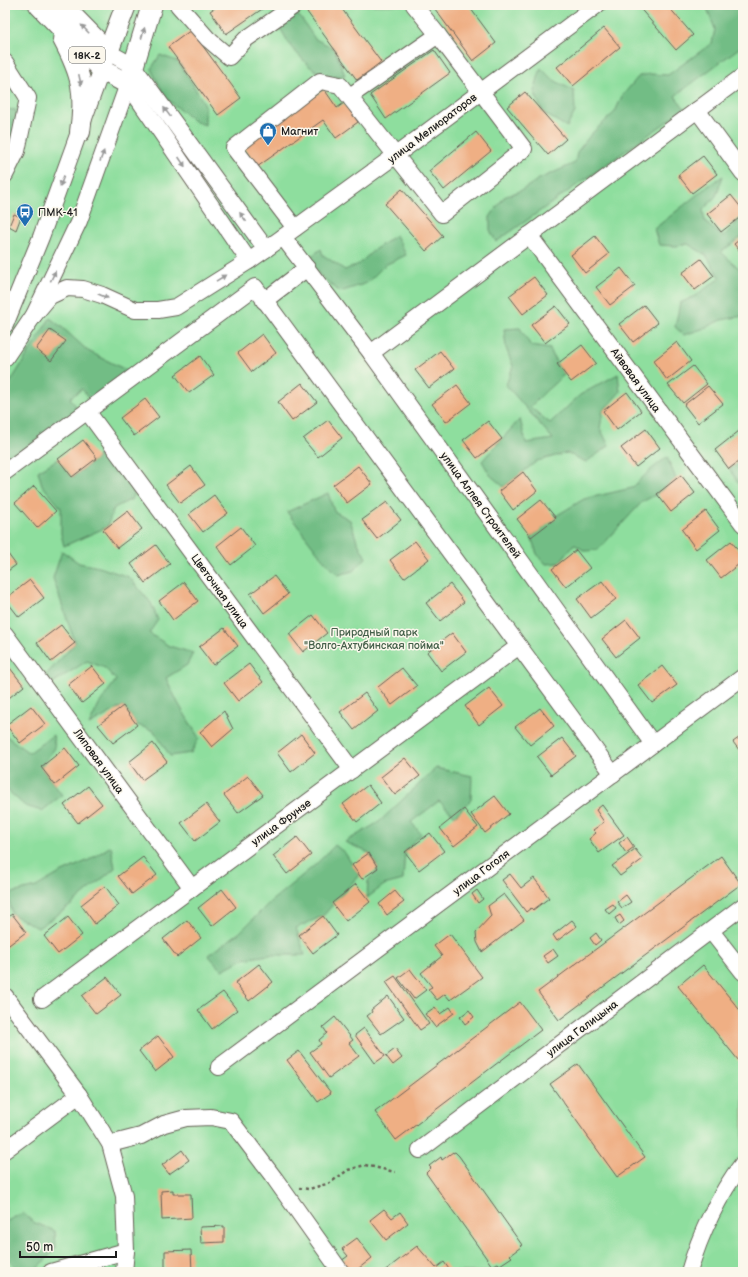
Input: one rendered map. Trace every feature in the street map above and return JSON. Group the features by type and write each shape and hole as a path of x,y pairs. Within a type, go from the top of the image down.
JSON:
{"main road":[{"name":"18К-2","path":"39,5 57,12 105,61 131,75"},
{"name":"18К-2","path":"105,61 126,5"},
{"path":"131,75 152,5"},
{"path":"57,12 80,75 84,109 80,132"}],"street":[{"path":"178,5 208,39 229,57 246,39 295,5"},
{"path":"414,5 438,35 481,91 524,149 442,214 350,96 438,35"},
{"name":"улица Мелиораторов","path":"34,315 50,296 67,288 83,289 102,295 135,310 158,310 176,307 266,249 396,155 597,5"},
{"path":"5,325 41,237 105,61"},
{"path":"5,62 28,98 17,151 5,175"},
{"path":"131,75 266,249"},
{"path":"131,75 249,261"},
{"path":"5,358 34,315 79,221 131,75"},
{"path":"371,353 743,76"},
{"name":"улица Аллея Строителей","path":"350,96 340,85 320,81 234,148 289,232 307,268 371,353 653,744"},
{"path":"697,110 743,173"},
{"name":"Айвовая улица","path":"529,235 743,524"},
{"path":"264,301 307,268"},
{"path":"5,472 255,288 613,774"},
{"name":"Цветочная улица","path":"87,411 352,770"},
{"name":"Липовая улица","path":"5,634 192,888"},
{"name":"улица Фрунзе","path":"42,999 519,646"},
{"name":"улица Гоголя","path":"219,1067 743,677"},
{"name":"улица Галицына","path":"420,1150 743,906"},
{"path":"711,931 743,972"},
{"path":"5,996 79,1095 110,1144 124,1196 126,1251 124,1272"},
{"path":"5,1150 79,1095"},
{"path":"110,1144 141,1136 164,1124 186,1118 211,1117 231,1121 275,1178 341,1272"},
{"path":"688,1272 713,1211 736,1171 743,1163"},
{"path":"51,1272 126,1251"}],"path":[{"path":"296,1188 308,1189 330,1183 348,1170 365,1165 395,1172"}],"green space":[{"name":"Природный парк \"Волго-Ахтубинская пойма\"","path":"5,5 743,5 743,1272 5,1272"},
{"path":"707,5 743,5 743,45 675,96 685,109 496,242 490,230 490,217 504,197 522,190 539,179 575,163 577,152 592,133 615,112 622,96 639,76 650,74 668,75 712,43 715,29"},
{"path":"290,9 301,18 315,39 334,48 345,75 327,78 309,66 291,47 275,19"},
{"path":"160,55 179,62 205,105 205,125 194,121 166,98 151,69"},
{"path":"541,68 552,79 574,91 575,112 567,127 543,113 534,91"},
{"path":"5,109 16,110 21,117 11,135 5,137"},
{"path":"723,176 716,196 703,210 705,222 723,237 743,216 743,236 721,252 743,272 743,316 721,320 702,329 684,335 675,327 680,303 695,296 720,278 706,255 688,244 676,246 659,245 654,229 708,186"},
{"path":"396,235 406,255 385,265 367,283 340,292 322,277 306,260 321,249 323,255 345,270 359,264 374,250"},
{"path":"50,318 88,351 128,371 90,399 82,389 70,398 78,409 5,463 5,391"},
{"path":"520,328 531,346 550,349 557,364 565,374 530,407 550,423 580,395 618,374 620,392 603,411 600,428 609,446 586,462 567,453 537,461 504,487 490,475 482,461 520,419 526,443 553,439 506,385 513,366 506,348 504,329"},
{"path":"104,441 136,478 132,499 114,508 107,527 64,546 61,534 61,508 42,485 38,471 58,459 73,477 97,458"},
{"path":"667,457 676,479 657,494 642,502 598,550 585,551 574,544 559,563 546,564 537,554 531,537 559,514 584,499 632,488 648,472"},
{"path":"743,458 743,483 739,484 729,469"},
{"path":"328,493 334,511 350,520 357,541 366,558 353,571 338,575 322,558 287,512"},
{"path":"62,551 79,563 99,567 129,577 151,603 158,620 149,633 169,646 193,653 187,665 166,678 178,703 199,738 191,753 170,756 154,731 137,725 123,706 89,725 99,704 116,680 105,668 87,661 51,684 45,676 75,643 53,578"},
{"path":"5,735 29,753 53,735 55,748 41,767 62,795 42,811 25,806 5,788"},
{"path":"436,768 472,776 471,800 455,816 439,801 411,822 421,834 405,852 403,880 384,885 367,898 368,881 378,868 369,853 345,842 379,822"},
{"path":"335,845 345,853 359,875 323,916 296,928 305,955 269,955 243,959 222,970 208,955 239,933 270,902 315,865"},
{"path":"111,846 115,868 70,906 38,928 12,914 8,894 36,887 60,873 89,860"},
{"path":"23,1213 33,1222 55,1231 56,1248 39,1267 31,1272 20,1272 9,1260 5,1263 5,1222"}],"building":[{"path":"219,5 268,5 226,34 210,11"},
{"path":"316,5 339,5 381,62 357,80 307,12"},
{"path":"432,5 468,5 496,43 473,61"},
{"path":"637,5 667,5 693,35 676,50"},
{"path":"604,28 620,47 573,86 557,67"},
{"path":"191,30 241,98 218,115 168,47"},
{"path":"434,50 450,73 386,119 370,95"},
{"path":"324,89 337,108 344,103 358,122 336,138 323,120 257,167 243,147"},
{"path":"525,92 566,139 548,155 507,107"},
{"path":"476,132 491,151 444,190 429,171"},
{"path":"703,156 717,174 692,193 678,175"},
{"path":"402,189 443,236 426,251 385,204"},
{"path":"731,195 743,210 743,215 721,232 707,214"},
{"path":"14,214 21,217 16,230 9,226"},
{"path":"595,236 609,254 585,273 571,255"},
{"path":"743,237 743,255 734,244"},
{"path":"701,259 714,276 695,290 682,273"},
{"path":"621,268 635,286 610,305 596,287"},
{"path":"534,277 548,295 523,314 509,296"},
{"path":"644,305 658,323 633,342 619,324"},
{"path":"556,306 570,324 545,343 531,325"},
{"path":"50,330 66,341 51,361 36,349"},
{"path":"262,334 276,353 252,372 238,353"},
{"path":"677,342 691,361 667,380 653,361"},
{"path":"582,345 596,363 571,382 557,364"},
{"path":"440,351 454,369 429,388 415,370"},
{"path":"200,356 214,375 189,393 175,375"},
{"path":"693,366 707,384 683,403 668,385"},
{"path":"302,383 317,402 292,421 278,402"},
{"path":"457,385 471,403 446,422 432,404"},
{"path":"708,386 723,404 698,423 684,405"},
{"path":"627,392 641,411 617,430 603,411"},
{"path":"145,399 159,417 134,436 120,418"},
{"path":"328,420 342,438 318,457 303,439"},
{"path":"488,421 502,439 477,458 463,440"},
{"path":"646,429 660,448 636,467 621,448"},
{"path":"739,431 743,436 743,458 729,469 715,450"},
{"path":"83,440 97,458 72,477 58,459"},
{"path":"191,466 205,485 180,503 166,485"},
{"path":"358,466 372,484 347,503 333,485"},
{"path":"523,472 537,491 513,510 499,491"},
{"path":"681,475 695,493 671,512 657,494"},
{"path":"34,486 56,511 37,528 15,503"},
{"path":"214,495 228,513 203,532 189,514"},
{"path":"541,500 556,518 531,537 517,519"},
{"path":"387,502 401,520 377,539 362,520"},
{"path":"128,511 142,529 117,548 103,530"},
{"path":"706,511 720,530 696,549 682,530"},
{"path":"241,527 255,546 231,565 217,546"},
{"path":"415,541 429,559 404,578 390,560"},
{"path":"731,541 743,556 743,561 721,578 707,560"},
{"path":"156,545 170,564 145,583 131,564"},
{"path":"5,550 16,565 5,573"},
{"path":"576,550 590,568 566,587 552,569"},
{"path":"274,576 288,594 264,613 250,594"},
{"path":"30,580 44,598 19,617 5,599"},
{"path":"602,581 616,599 591,618 577,599"},
{"path":"184,582 198,601 173,620 159,601"},
{"path":"450,584 464,602 440,621 426,603"},
{"path":"313,615 327,633 303,652 289,634"},
{"path":"626,620 640,638 616,657 602,639"},
{"path":"61,625 75,643 51,662 37,643"},
{"path":"224,628 238,646 213,665 199,647"},
{"path":"452,633 466,652 441,671 427,652"},
{"path":"249,664 263,682 238,701 224,683"},
{"path":"92,666 106,684 82,703 68,685"},
{"path":"662,666 677,685 652,703 638,685"},
{"path":"10,668 24,686 5,701 5,672"},
{"path":"402,668 417,686 392,705 378,687"},
{"path":"489,688 503,706 479,725 465,706"},
{"path":"365,693 378,711 354,730 340,712"},
{"path":"31,706 45,724 20,743 6,725"},
{"path":"123,706 137,725 113,743 98,725"},
{"path":"540,708 554,726 530,745 515,727"},
{"path":"224,711 233,729 212,747 200,732"},
{"path":"301,734 315,753 291,772 277,753"},
{"path":"743,735 743,755 733,742"},
{"path":"562,738 576,756 551,775 537,757"},
{"path":"153,743 167,762 142,780 129,762"},
{"path":"65,748 79,766 55,785 41,767"},
{"path":"405,758 420,776 395,795 381,777"},
{"path":"248,776 263,795 238,813 224,795"},
{"path":"368,785 381,803 357,822 343,804"},
{"path":"88,786 102,804 78,823 64,805"},
{"path":"495,796 509,814 485,833 471,814"},
{"path":"206,804 220,822 195,841 181,823"},
{"path":"602,805 624,835 599,853 589,839 596,833 593,830 604,822 596,810"},
{"path":"464,809 478,827 454,846 440,828"},
{"path":"430,833 444,851 419,870 405,852"},
{"path":"297,837 311,855 287,874 273,856"},
{"path":"627,837 634,847 626,853 619,843"},
{"path":"635,849 643,859 620,876 612,866"},
{"path":"369,853 378,868 362,879 352,865"},
{"path":"721,856 741,884 559,1020 538,992"},
{"path":"143,857 157,875 132,894 118,876"},
{"path":"510,874 521,888 534,878 549,898 533,910 531,908 526,912 502,880"},
{"path":"356,884 370,902 346,921 332,903"},
{"path":"105,886 119,905 95,924 81,905"},
{"path":"222,889 236,907 212,926 198,908"},
{"path":"477,890 483,899 478,903 472,894"},
{"path":"395,891 404,902 387,915 379,904"},
{"path":"504,894 524,920 482,952 477,942 476,932 491,916 488,906"},
{"path":"626,895 631,902 622,908 617,902"},
{"path":"613,904 616,908 609,914 605,909"},
{"path":"12,914 26,932 5,948 5,919"},
{"path":"620,915 624,921 619,925 615,918"},
{"path":"323,916 337,935 313,953 299,935"},
{"path":"68,917 82,935 58,954 44,936"},
{"path":"187,920 201,938 177,957 163,939"},
{"path":"572,920 577,926 557,941 553,935"},
{"path":"596,933 601,940 595,945 590,938"},
{"path":"450,934 482,977 450,1000 445,994 437,1000 428,989 432,987 421,973 442,956 434,946"},
{"path":"553,949 558,956 548,963 543,956"},
{"path":"259,964 273,982 249,1001 235,983"},
{"path":"703,965 743,1014 743,1066 678,986"},
{"path":"410,969 426,990 414,999 398,978"},
{"path":"395,976 429,1024 420,1030 386,982"},
{"path":"107,977 121,995 96,1014 82,996"},
{"path":"223,992 237,1010 212,1029 198,1010"},
{"path":"388,996 404,1018 381,1034 367,1016 372,1012 371,1010"},
{"path":"520,1002 541,1030 396,1140 375,1112"},
{"path":"435,1007 440,1014 450,1007 454,1013 435,1027 425,1014"},
{"path":"469,1010 474,1017 465,1024 460,1017"},
{"path":"335,1017 353,1040 349,1043 359,1056 329,1078 310,1052 321,1044 319,1040 327,1033 323,1027"},
{"path":"364,1028 385,1056 375,1063 355,1035"},
{"path":"158,1036 174,1057 155,1072 139,1051"},
{"path":"395,1049 402,1058 393,1065 386,1056"},
{"path":"299,1051 331,1093 318,1102 287,1060"},
{"path":"578,1064 645,1157 617,1177 550,1084"},
{"path":"182,1150 189,1160 169,1174 162,1165"},
{"path":"453,1152 459,1156 522,1245 510,1255 512,1257 500,1265 498,1263 492,1266 426,1173 431,1168 429,1166 441,1157 442,1160"},
{"path":"173,1190 173,1194 191,1194 192,1218 162,1220 161,1191"},
{"path":"384,1209 392,1218 400,1212 408,1223 386,1240 370,1220"},
{"path":"224,1226 224,1242 201,1243 200,1227"},
{"path":"357,1238 372,1258 354,1272 349,1272 341,1261 348,1256 342,1249"},
{"path":"417,1246 436,1268 444,1262 451,1272 383,1272"},
{"path":"191,1250 192,1272 165,1272 165,1251"}],"place":[{"name":"Магнит","path":"268,146"},
{"name":"ПМК-41","path":"25,227"}]}
